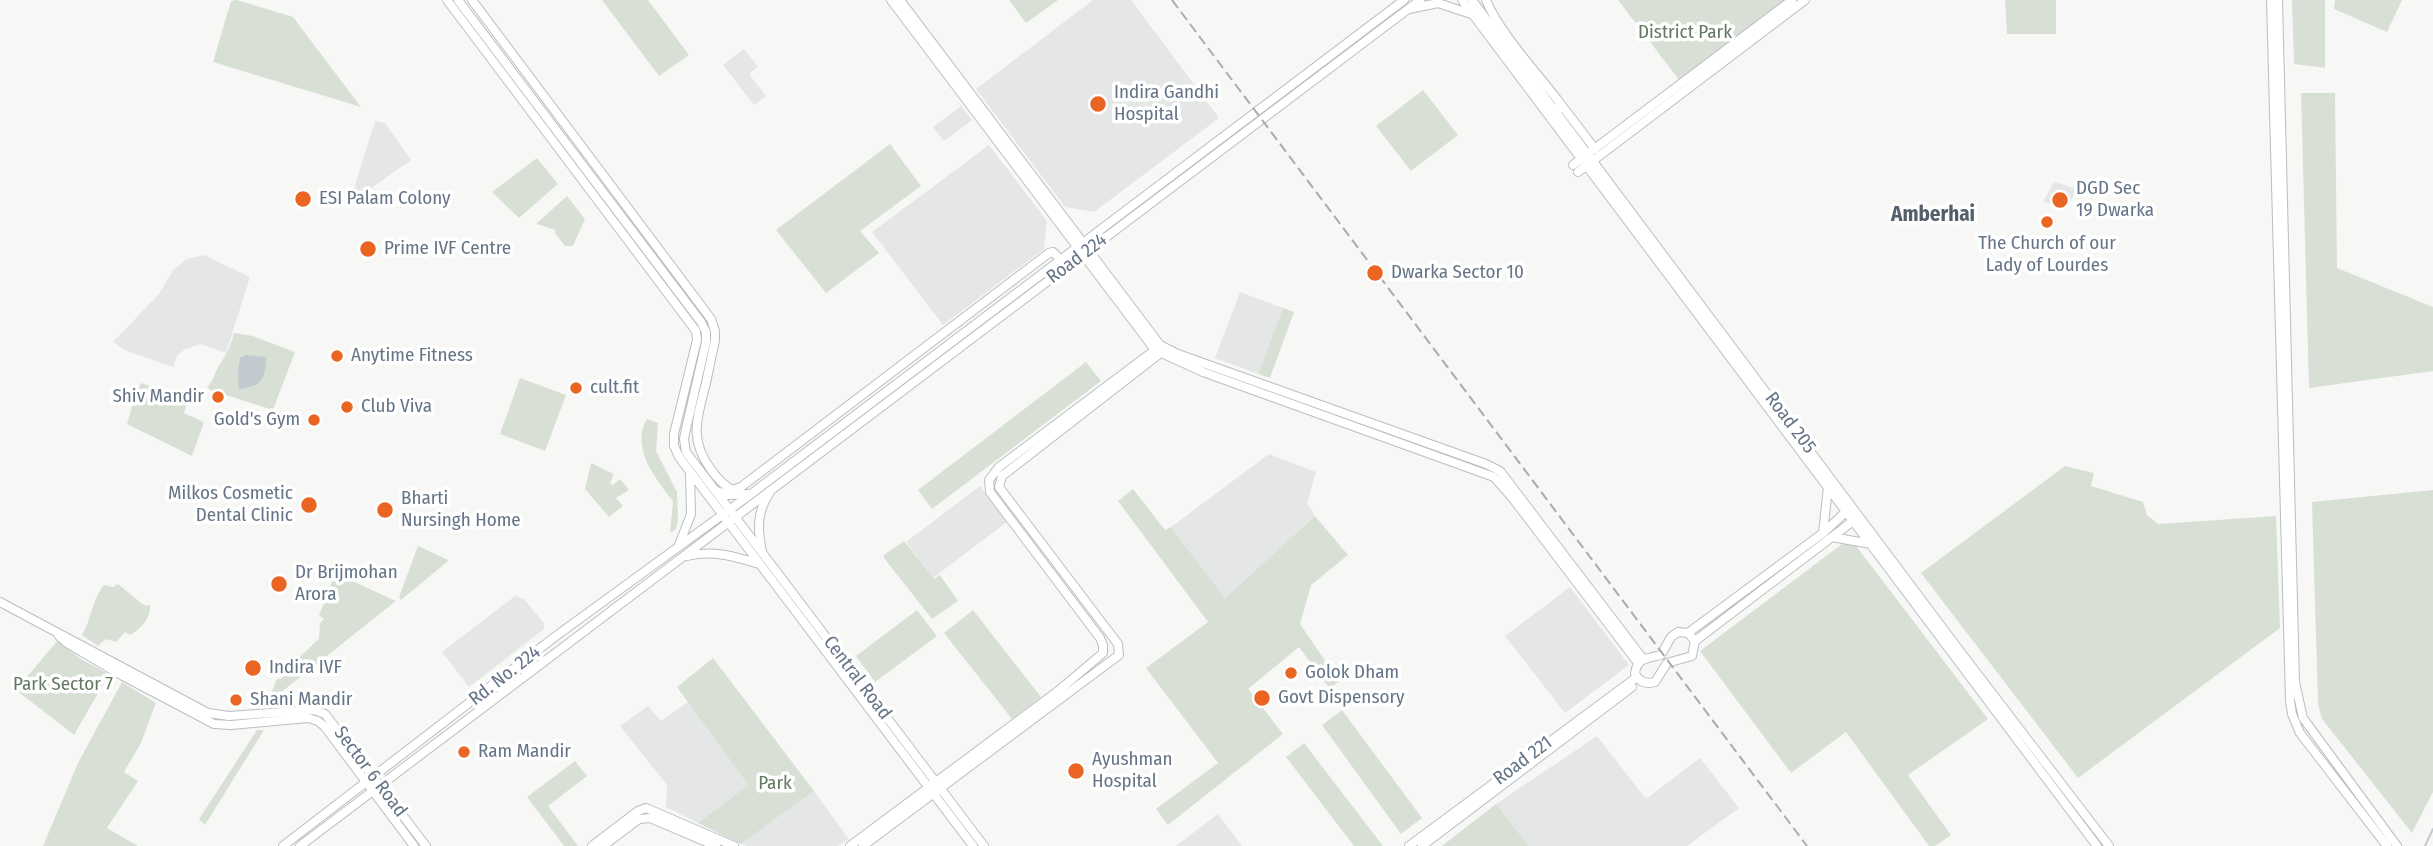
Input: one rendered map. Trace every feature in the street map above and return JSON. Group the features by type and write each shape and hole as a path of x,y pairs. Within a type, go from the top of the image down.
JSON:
{"main road":[{"path":"447,0 523,92 701,322 706,332 706,342 684,439 687,452 714,489 728,516"},
{"path":"458,0 696,331 697,340 674,435 674,446 690,472 728,516"},
{"path":"472,0 712,319 715,340 695,426 698,448 709,467 727,488 735,490 1049,253 1053,252 1061,260"},
{"path":"891,0 1160,350 1500,471 1641,661"},
{"path":"900,0 1083,249"},
{"name":"Road 224","path":"728,516 773,489 1405,0"},
{"name":"Road 224","path":"728,516 755,491 1061,260 1083,249 1420,0"},
{"name":"Road 205","path":"1462,0 1478,15 1557,114 1828,486 1850,509"},
{"name":"Road 205","path":"1472,0 1478,15 1850,509 2109,846"},
{"path":"1406,10 1438,3 1478,15 1479,0"},
{"path":"1486,0 1518,49 1560,103 1588,158"},
{"path":"1575,169 1792,0"},
{"path":"1588,158 1805,0"},
{"path":"2271,0 2295,682 2303,718 2397,846"},
{"path":"2278,0 2289,686 2292,715 2308,744 2387,846"},
{"path":"1557,114 1560,103"},
{"path":"863,846 1103,653 1100,638 990,492 989,480 993,472 1038,437 1160,350"},
{"path":"850,846 1119,655 1118,644 999,487 1002,476 1160,350"},
{"path":"678,547 691,514 690,472"},
{"path":"714,489 727,495 755,491 751,478"},
{"path":"1827,535 1828,486"},
{"path":"684,556 701,553 727,554 761,560 759,517 764,501 773,489"},
{"path":"1827,535 1850,509"},
{"name":"Central Road","path":"728,516 935,788 984,846"},
{"name":"Rd. No. 224","path":"300,846 373,783 556,636 678,547 728,516"},
{"name":"Rd. No. 224","path":"283,846 684,556 728,516"},
{"path":"1691,637 1827,535 1857,518"},
{"name":"Road 205","path":"1857,518 1871,544 2097,846"},
{"path":"1827,535 1871,544"},
{"name":"Sector 6 Road","path":"0,602 123,676 208,722 231,725 308,718 318,721 426,846"},
{"path":"1683,632 1691,637 1694,653 1690,657 1667,663 1656,681 1646,683 1638,679 1635,670 1641,661 1661,655 1674,634 1683,632"},
{"name":"Road 221","path":"1409,846 1638,679"},
{"name":"Road 221","path":"1422,846 1638,679"},
{"name":"Sector 6 Road","path":"373,783 414,846"},
{"name":"Central Road","path":"935,788 973,846"},
{"path":"592,846 646,808 734,846"},
{"path":"603,846 639,819 650,818 716,846"}],"shaded area":[{"name":"Indira Gandhi Hospital","path":"1093,0 1131,0 1219,118 1094,212 1065,207 976,89"},
{"path":"744,49 758,67 749,74 766,96 754,105 723,65"},
{"path":"961,106 972,120 944,141 933,127"},
{"path":"375,121 385,123 411,160 364,193 354,189"},
{"path":"989,145 1047,221 1044,249 943,325 872,232"},
{"path":"2054,182 2077,189 2066,209 2043,202"},
{"path":"204,255 250,277 226,353 200,344 184,350 177,356 173,367 124,350 113,342 159,294 173,270 187,259"},
{"path":"1240,292 1283,308 1258,374 1215,358"},
{"path":"246,355 266,357 265,371 258,383 239,389 240,358"},
{"path":"1269,454 1316,472 1307,503 1315,516 1225,598 1171,527"},
{"path":"980,486 1007,522 933,578 906,542"},
{"path":"1570,587 1629,665 1565,713 1505,636"},
{"path":"515,596 524,599 544,623 544,629 469,687 442,652"},
{"path":"688,702 748,785 698,823 666,807 667,785 620,726 648,706 661,721"},
{"path":"1597,736 1646,799 1700,758 1739,808 1687,846 1529,846 1496,804"},
{"path":"814,791 849,839 838,846 741,844"},
{"path":"1218,814 1242,846 1176,846"}],"green space":[{"path":"237,0 293,17 361,107 213,62 231,1"},
{"path":"602,0 648,0 689,55 659,76"},
{"path":"1009,0 1058,0 1026,23"},
{"name":"District Park","path":"1618,0 1785,0 1679,80"},
{"path":"2005,0 2056,0 2056,34 2007,34"},
{"path":"2292,0 2325,0 2325,68 2294,64"},
{"path":"2335,0 2402,0 2387,32 2334,9"},
{"path":"1423,90 1458,135 1411,171 1376,126"},
{"path":"2301,93 2335,93 2337,268 2433,307 2433,371 2309,388"},
{"path":"890,144 921,186 860,231 879,253 826,293 776,230"},
{"path":"537,158 558,184 519,218 492,192"},
{"path":"567,196 585,219 573,246 565,246 555,233 556,230 536,224"},
{"path":"1283,308 1294,312 1270,378 1258,374"},
{"path":"234,333 253,336 295,352 273,410 207,387 228,350"},
{"path":"1086,362 1101,381 932,509 918,490"},
{"path":"520,378 566,395 545,451 500,434"},
{"path":"141,383 189,398 184,413 204,422 192,456 127,424"},
{"path":"647,419 658,423 656,451 677,492 678,520 676,529 670,533 673,501 659,483 643,452 643,430"},
{"path":"591,463 614,474 610,483 613,485 620,479 629,490 616,498 623,506 609,517 585,489"},
{"path":"2065,466 2094,473 2091,486 2143,502 2147,515 2158,524 2276,516 2280,628 2078,778 1921,573"},
{"path":"1133,489 1165,530 1171,527 1225,598 1315,516 1348,555 1311,585 1300,624 1339,681 1330,689 1299,647 1248,689 1283,734 1168,825 1156,809 1218,763 1146,668 1208,622 1118,501"},
{"path":"2433,490 2433,792 2412,833 2322,719 2318,704 2312,502"},
{"path":"1850,538 1988,719 1908,775 1951,835 1935,846 1929,846 1846,732 1791,773 1700,651"},
{"path":"904,541 934,579 940,575 958,601 932,619 884,558 884,555"},
{"path":"418,546 448,560 401,600 399,597"},
{"path":"339,575 396,601 275,697 270,696 277,679 281,679 294,662 319,639 320,623 324,619 319,615 329,597 327,596 332,581 336,581"},
{"path":"118,584 145,606 150,605 149,614 145,623 134,633 130,635 125,632 116,642 106,639 98,646 82,635 96,597 104,585 113,587"},
{"path":"917,610 937,636 875,682 856,656"},
{"path":"973,610 1041,697 1012,719 944,633"},
{"name":"Park Sector 7","path":"58,640 81,659 109,674 74,735 16,690"},
{"name":"Park","path":"713,658 814,791 741,844 698,823 748,785 677,687"},
{"path":"122,682 156,703 141,743 124,772 138,781 107,828 138,846 43,846 78,763"},
{"path":"1342,710 1422,818 1401,834 1322,725"},
{"path":"257,730 264,730 205,825 199,819"},
{"path":"1304,743 1383,846 1354,846 1286,757"},
{"path":"575,761 587,776 548,806 578,846 564,846 527,797"},
{"path":"1496,804 1529,846 1442,846"}],"waterway":[{"path":"2425,846 2433,829"}],"railway":[{"path":"1172,0 1807,846"}],"place":[{"name":"Indira Gandhi Hospital","path":"1098,104"},
{"name":"ESI Palam Colony","path":"303,199"},
{"name":"DGD Sec 19 Dwarka","path":"2060,200"},
{"name":"The Church of our Lady of Lourdes","path":"2047,222"},
{"name":"Prime IVF Centre","path":"368,249"},
{"name":"Dwarka Sector 10","path":"1375,273"},
{"name":"Anytime Fitness","path":"337,356"},
{"name":"cult.fit","path":"576,388"},
{"name":"Shiv Mandir","path":"218,397"},
{"name":"Club Viva","path":"347,407"},
{"name":"Gold's Gym","path":"314,420"},
{"name":"Milkos Cosmetic Dental Clinic","path":"309,505"},
{"name":"Bharti Nursingh Home","path":"385,510"},
{"name":"Dr Brijmohan Arora","path":"279,584"},
{"name":"Indira IVF","path":"253,668"},
{"name":"Golok Dham","path":"1291,673"},
{"name":"Govt Dispensory","path":"1262,698"},
{"name":"Shani Mandir","path":"236,700"},
{"name":"Ram Mandir","path":"464,752"},
{"name":"Ayushman Hospital","path":"1076,771"}],"district":[{"name":"Amberhai","path":"1933,215"}]}
